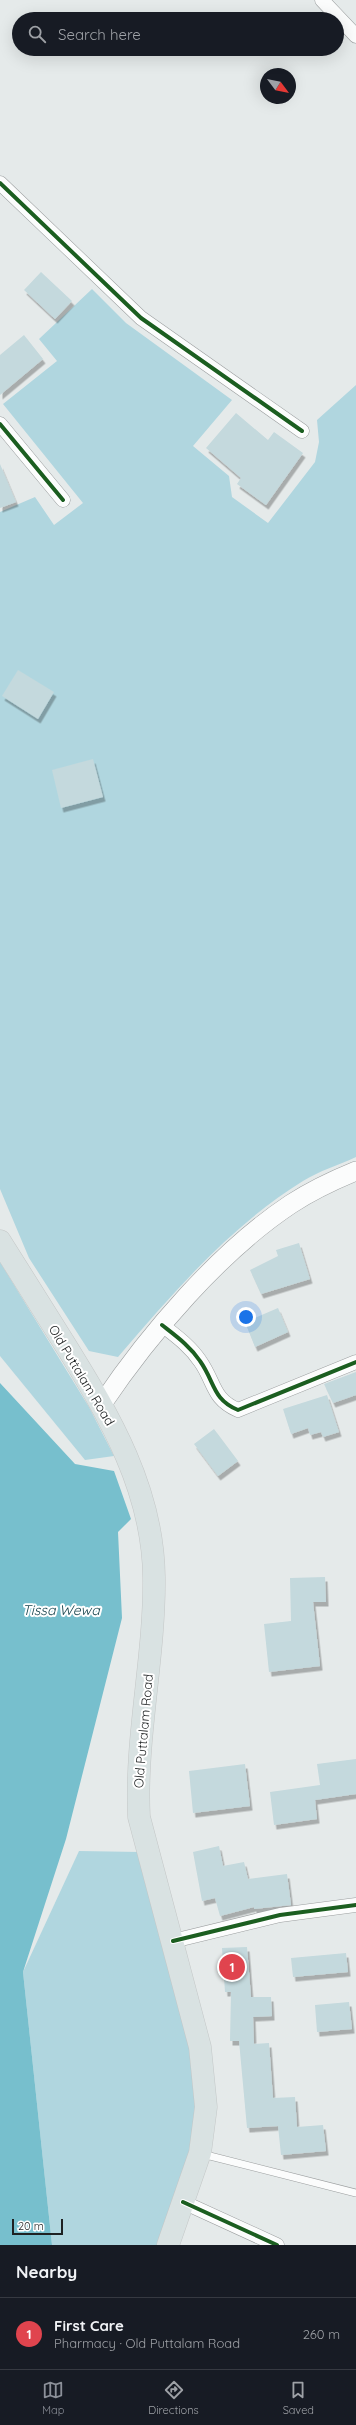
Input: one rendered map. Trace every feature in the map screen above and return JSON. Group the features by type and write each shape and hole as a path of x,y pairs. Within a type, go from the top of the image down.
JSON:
{"main road":[{"path":"102,1404 162,1326 207,1276 267,1221 305,1195 356,1171"},
{"name":"Old Puttalam Road","path":"0,1241 102,1404 131,1464 142,1497 153,1554 152,1619 138,1796 139,1817 150,1863 173,1941 200,2048 206,2107 200,2153 168,2245"}],"street":[{"path":"322,0 333,12"},
{"path":"344,23 356,36"},
{"path":"0,183 141,318 302,431"},
{"path":"0,424 63,500"},
{"path":"162,1326 188,1346 201,1362 225,1404 238,1410 356,1362"},
{"path":"173,1941 280,1915 356,1905"},
{"path":"183,2202 277,2245"}],"lane":[{"path":"200,2153 356,2193"}],"shaded area":[{"path":"92,289 126,323 232,400 193,446 229,476 232,497 268,523 315,462 319,442 317,420 356,385 356,1157 309,1177 276,1199 251,1219 204,1262 118,1357 89,1351 29,1258 0,1189 0,512 35,497 54,525 83,503 3,404 57,361 39,339"},
{"path":"0,1262 89,1407 114,1456 85,1460 0,1356"},
{"path":"79,1851 140,1852 166,1946 194,2069 197,2136 159,2245 52,2245 23,1972"}],"water":[{"name":"Tissa Wewa","path":"0,1383 75,1464 114,1471 131,1519 118,1532 122,1618 66,1839 23,1972 52,2245 0,2245"}],"building":[{"path":"41,272 72,301 55,319 24,290"},
{"path":"24,335 43,359 0,395 0,355"},
{"path":"236,413 268,440 274,432 303,453 266,505 237,484 241,478 206,448"},
{"path":"0,464 16,502 0,508"},
{"path":"18,670 54,692 38,719 2,696"},
{"path":"93,759 103,797 61,808 52,770"},
{"path":"299,1243 310,1279 261,1294 250,1270 278,1256 276,1250"},
{"path":"278,1308 288,1332 255,1347 245,1322"},
{"path":"356,1372 356,1395 333,1403 324,1384"},
{"path":"327,1395 339,1432 323,1437 321,1432 310,1435 308,1428 291,1434 283,1409"},
{"path":"214,1429 238,1461 218,1476 194,1444"},
{"path":"325,1577 326,1602 313,1602 320,1666 269,1672 264,1624 291,1621 290,1578"},
{"path":"356,1759 356,1794 315,1800 317,1819 274,1825 270,1792 320,1785 317,1764"},
{"path":"245,1764 250,1806 193,1813 189,1771"},
{"path":"219,1846 223,1866 244,1862 248,1879 287,1874 291,1905 254,1909 254,1907 220,1916 215,1898 202,1901 193,1852"},
{"path":"247,1947 251,1997 271,1997 272,2016 253,2017 254,2044 269,2043 273,2098 295,2097 297,2127 323,2125 326,2151 281,2155 278,2126 247,2128 239,2041 230,2041 231,1992 225,1992 222,1948"},
{"path":"346,1953 348,1972 293,1977 291,1958"},
{"path":"349,2002 352,2029 317,2032 315,2005"}],"cycle path":[{"path":"0,183 141,318 302,431"},
{"path":"0,424 63,500"},
{"path":"162,1325 192,1351 205,1369 223,1401 238,1410 356,1362"},
{"path":"173,1941 280,1915 356,1905"},
{"path":"183,2202 277,2245"}],"place":[{"name":"First Care","path":"232,1967"}]}
